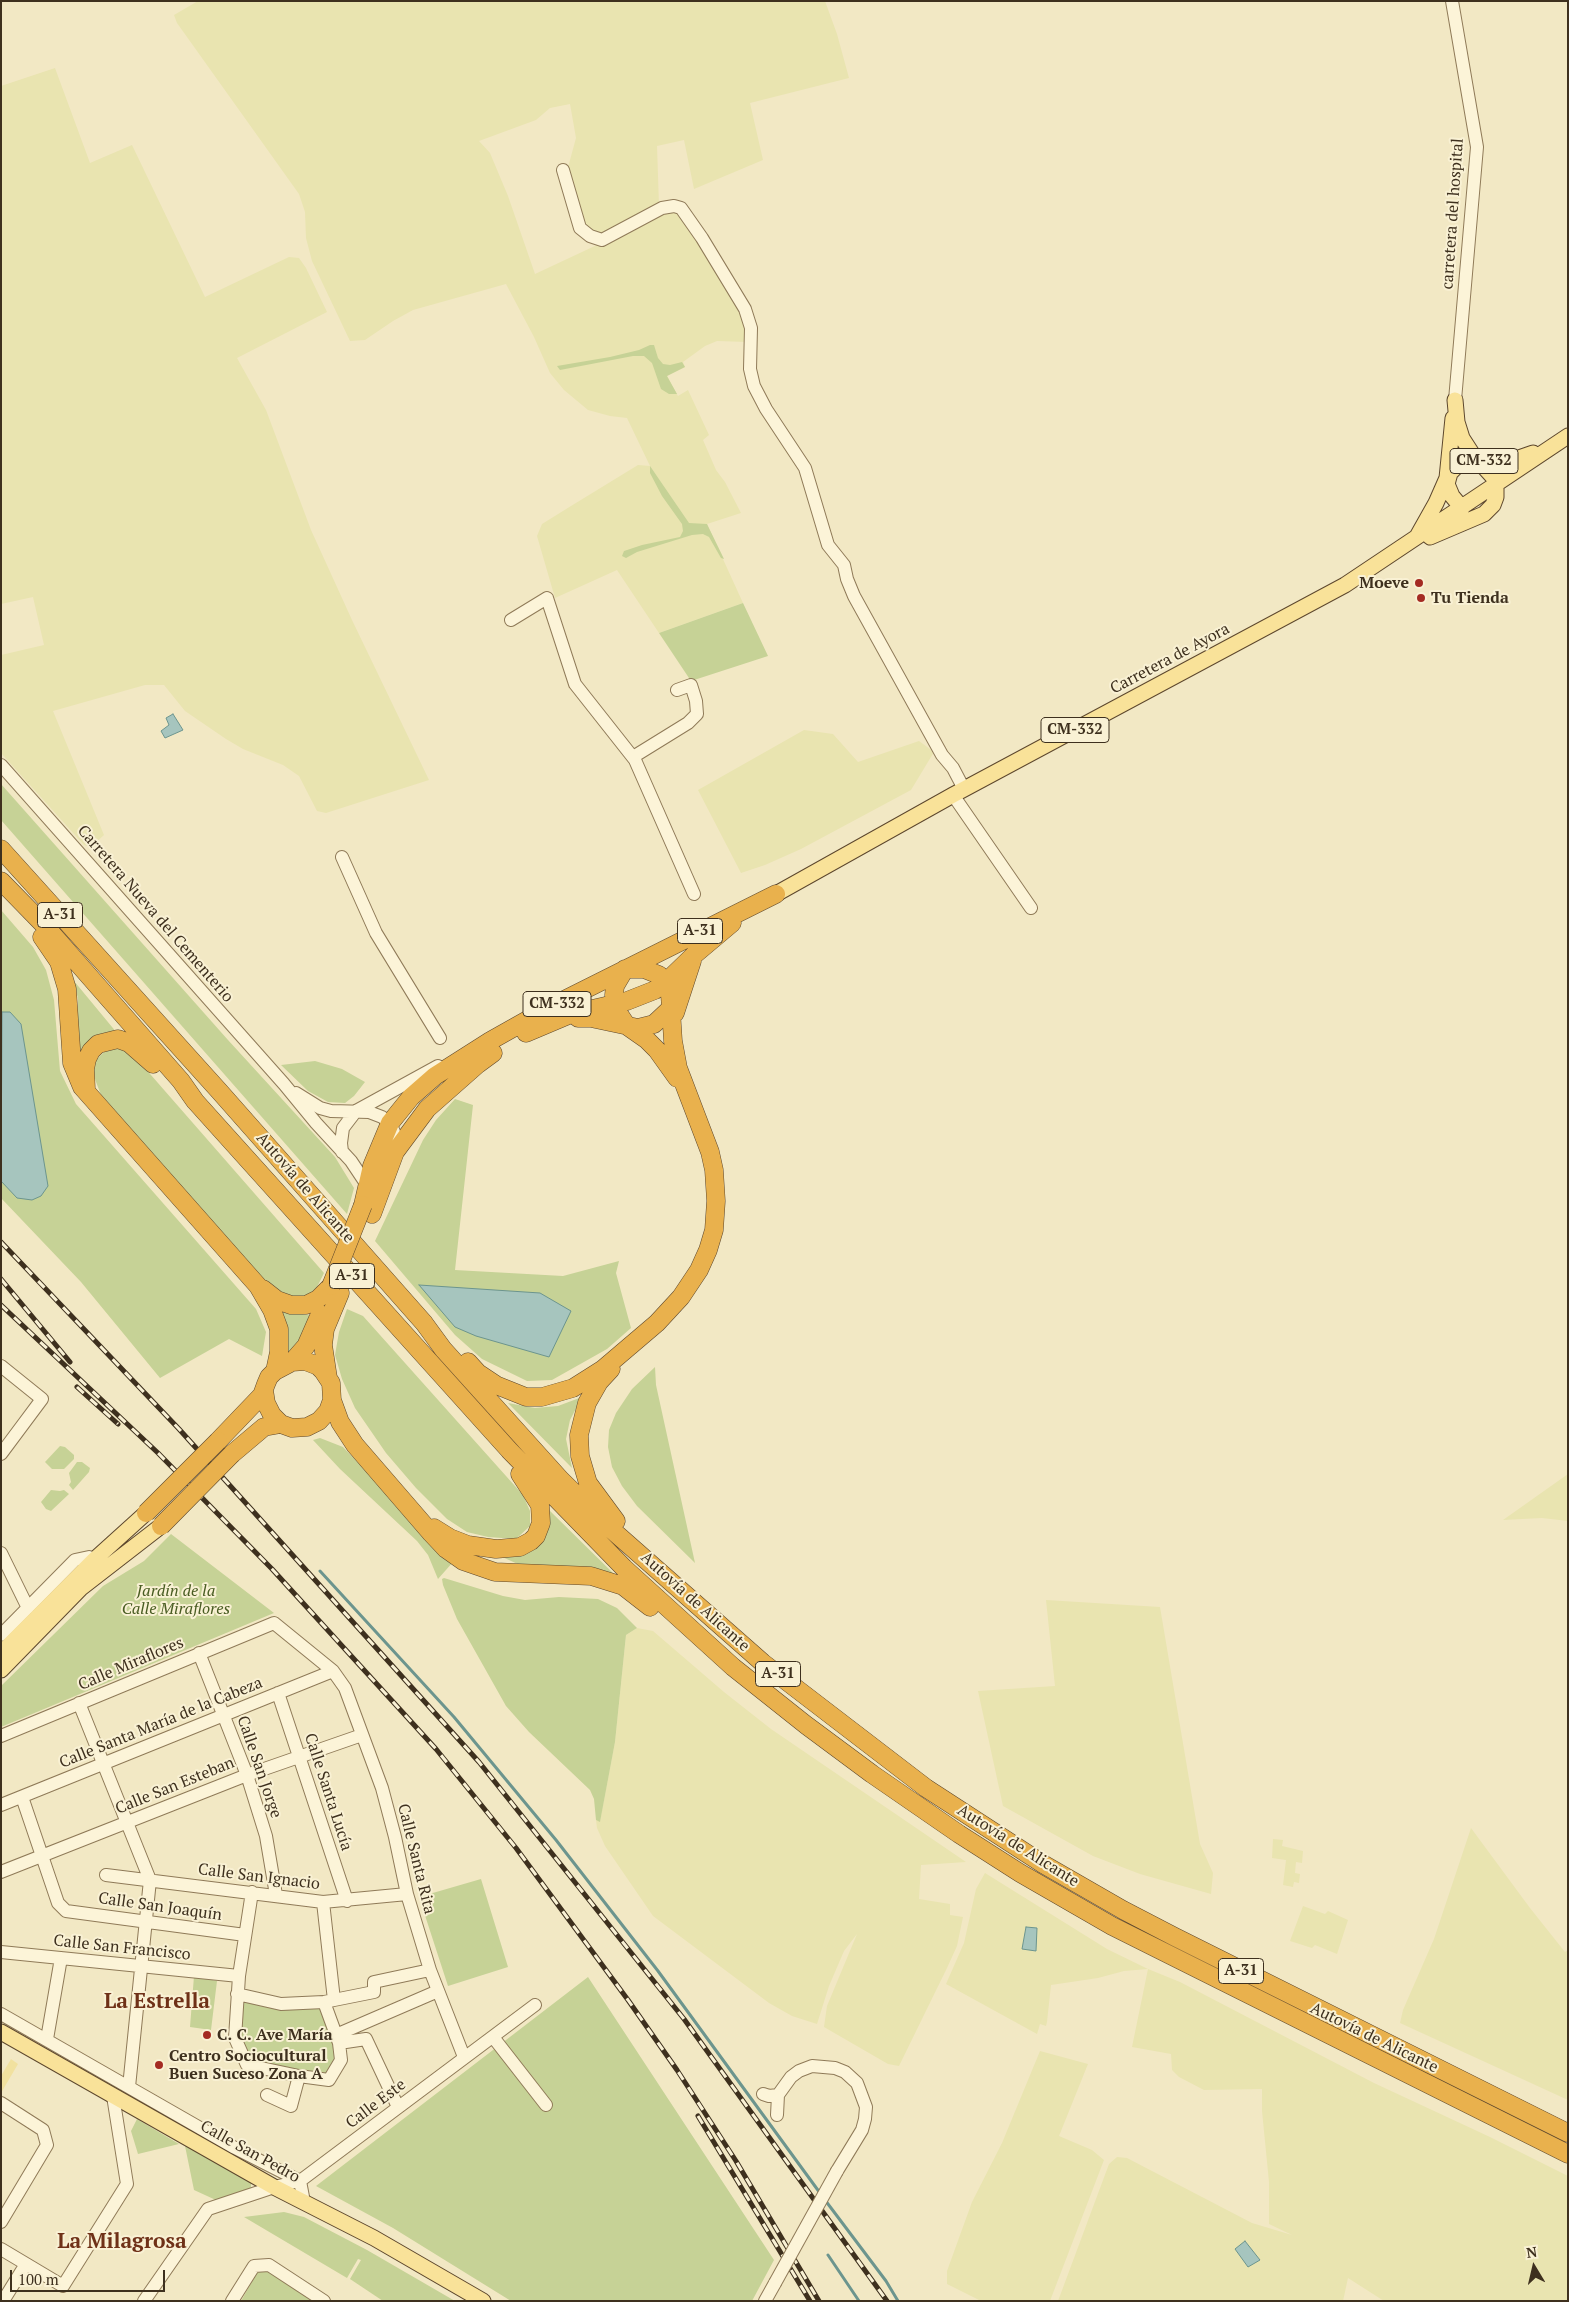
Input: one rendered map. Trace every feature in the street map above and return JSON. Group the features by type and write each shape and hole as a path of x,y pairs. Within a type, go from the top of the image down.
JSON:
{"highway":[{"name":"Autovía de Alicante","path":"1,848 424,1323 443,1349 561,1480 612,1530 714,1620 836,1720 926,1788 1043,1864 1175,1938 1568,2133"},
{"name":"Autovía de Alicante","path":"1,881 53,934 181,1081 195,1101 509,1450 624,1568 733,1667 820,1736 951,1829 1112,1926 1568,2154"},
{"name":"A-31","path":"615,1004 641,997 666,982 728,926 776,894"},
{"name":"A-31","path":"625,969 776,894"},
{"path":"19,901 59,962 67,989 72,1063 82,1087 258,1286 272,1310 279,1329 279,1352 275,1371 269,1377 258,1399 146,1513"},
{"path":"672,1028 680,994 694,955"},
{"path":"639,1552 588,1483 580,1456 579,1442 582,1419 599,1382 681,1297 698,1270 708,1250 714,1230 716,1201 714,1170 708,1146 677,1063 670,1009 670,994 666,982 652,971 625,969 615,986 615,1004 621,1019 656,1050 686,1091"},
{"name":"CM-332","path":"390,1123 420,1088 490,1041 625,969"},
{"path":"367,1210 395,1152 427,1109 478,1064 510,1042 557,1019 580,1011 615,1004"},
{"path":"557,1019 591,1018 638,1028 654,1024 670,1009"},
{"path":"86,1092 85,1068 90,1051 98,1044 118,1039 129,1042 144,1054 175,1087 195,1101"},
{"name":"A-31","path":"275,1371 292,1362 299,1355 312,1335 336,1289 367,1210 367,1185 372,1166 390,1123"},
{"path":"258,1286 277,1300 291,1305 306,1305 336,1289"},
{"path":"328,1379 323,1345 325,1329 336,1289"},
{"path":"424,1323 448,1342 478,1373 496,1386 526,1397 542,1396 573,1388 632,1346"},
{"path":"292,1362 305,1361 318,1366 332,1388 332,1400 328,1411 324,1416 307,1427"},
{"path":"264,1390 269,1410 281,1424 292,1428 307,1427 334,1432 355,1446"},
{"path":"332,1400 340,1422 355,1446 441,1544 463,1561 495,1572 570,1574 608,1581 623,1586 672,1625 696,1633"},
{"path":"161,1526 232,1454 264,1427 281,1424"},
{"path":"413,1510 438,1530 468,1545 508,1549 520,1547 531,1541 536,1536 541,1523 540,1505 521,1477 509,1450"}],"main road":[{"name":"CM-332","path":"1395,553 1484,514 1495,502 1496,484 1489,471 1468,448 1460,434 1455,400"},
{"name":"CM-332","path":"1455,400 1448,478 1449,490 1462,508"},
{"name":"CM-332","path":"1415,539 1448,478 1457,466 1478,460 1510,460 1563,440"},
{"name":"Carretera de Ayora","path":"776,894 959,792 1342,587 1563,440"},
{"path":"1,1653 94,1560 146,1513"},
{"path":"1,1670 81,1588 161,1526"},
{"name":"Calle San Pedro","path":"2,2033 274,2187 374,2238 483,2301"}],"street":[{"name":"carretera del hospital","path":"1452,1 1477,147 1455,400"},
{"path":"563,170 580,228 590,236 602,240 662,208 674,206 680,208 702,238 745,309 751,328 750,370 754,386 766,409 805,468 828,545 844,565 854,596 942,755 953,768 959,792 1031,908"},
{"path":"511,620 547,598 575,684 633,757 694,894"},
{"path":"633,757 688,723 697,714 696,701 691,685 677,690"},
{"name":"Carretera Nueva del Cementerio","path":"1,765 284,1084 347,1157 367,1185"},
{"path":"342,856 376,933 440,1038"},
{"path":"356,1112 377,1114 390,1123 395,1138 395,1152 383,1163 363,1166 347,1157 341,1143 343,1128 349,1118 356,1112 426,1072 490,1041"},
{"name":"Carretera Nueva del Cementerio","path":"284,1084 320,1108 339,1112 356,1112"},
{"path":"1,1366 42,1399 1,1454"},
{"path":"1,1553 28,1608"},
{"path":"1,1635 75,1560 88,1557 94,1560"},
{"name":"Calle Miraflores","path":"1,1736 274,1623"},
{"name":"Calle Santa Rita","path":"274,1623 333,1671 345,1688 382,1788 396,1837 407,1894 430,1970 464,2057"},
{"name":"Calle San Jorge","path":"199,1653 247,1775 266,1836 276,1895"},
{"name":"Calle Santa María de la Cabeza","path":"1,1805 333,1671"},
{"name":"Calle Santa Lucía","path":"278,1693 347,1901"},
{"path":"79,1703 129,1823 150,1880 129,2087"},
{"name":"Calle San Esteban","path":"1,1872 247,1775 362,1735"},
{"path":"22,1797 43,1857"},
{"name":"Calle San Joaquín","path":"43,1857 58,1903 70,1912 245,1935"},
{"name":"Calle San Ignacio","path":"106,1875 323,1902 407,1894"},
{"path":"252,1892 239,1976 235,2038 247,2065 329,2080 341,2060 329,2001 323,1902"},
{"name":"Calle San Francisco","path":"1,1952 239,1976"},
{"path":"47,2040 61,1958"},
{"path":"237,1994 281,2004 329,2001 374,1992 374,1982 430,1970"},
{"path":"338,2039 438,1991"},
{"name":"Calle Este","path":"144,2301 208,2209 274,2187 300,2181 534,2005"},
{"name":"Calle San Pedro","path":"1,2014 235,2148 300,2181"},
{"path":"492,2037 546,2105"},
{"path":"338,2039 366,2039 398,2106"},
{"path":"765,2301 837,2171 862,2130 866,2107 857,2083 844,2072 835,2068 812,2066 799,2071 791,2077 778,2095 777,2115"},
{"path":"267,2095 291,2106 299,2076"},
{"path":"763,2094 769,2096 778,2095"},
{"path":"1,2249 63,2286 127,2184 113,2096"},
{"path":"1,2103 43,2130 47,2146 1,2222"},
{"path":"300,2181 304,2202"},
{"path":"3,2301 26,2264"},
{"path":"232,2301 254,2266 269,2265 324,2301"}],"shaded area":[{"path":"198,1 825,1 837,34 849,78 750,103 763,160 694,189 684,140 657,146 659,206 600,235 583,226 567,171 576,138 570,104 550,108 536,120 479,141 490,153 508,196 535,274 614,237 664,209 682,215 744,317 747,342 717,341 705,346 683,362 685,367 667,376 678,396 688,390 709,435 703,440 716,470 725,482 741,513 707,524 743,603 659,633 617,570 555,598 537,536 542,524 571,506 638,465 650,466 627,418 588,410 564,390 550,373 534,337 506,284 413,310 365,340 350,341 312,261 306,238 305,212 299,194 177,23 174,15"},
{"path":"55,68 90,163 132,145 205,297 289,257 299,258 306,268 327,312 237,358 266,410 311,530 429,780 326,813 317,811 299,776 283,765 243,749 226,739 185,711 164,685 145,685 53,711 104,835 91,847 84,845 1,753 1,655 44,645 33,597 1,604 1,86"},
{"path":"804,730 833,734 858,762 919,741 934,752 911,790 801,849 741,873 698,790"},
{"path":"1568,1474 1568,1521 1542,1518 1503,1520"},
{"path":"1046,1600 1160,1607 1200,1844 1213,1873 1211,1894 1140,1874 1093,1856 1003,1806 978,1691 1055,1686"},
{"path":"637,1628 653,1631 724,1692 771,1729 966,1862 921,1865 919,1899 950,1904 950,1915 963,1917 957,1946 899,2066 888,2064 824,2027 827,2006 857,1934 844,1951 829,1986 817,2024 792,2016 769,2003 653,1916 605,1846 597,1828 596,1820 600,1821 615,1742 626,1635"},
{"path":"1471,1828 1530,1908 1565,1952 1568,1950 1568,2100 1400,2023 1403,2010 1434,1939"},
{"path":"1273,1839 1283,1840 1282,1846 1303,1851 1302,1863 1296,1862 1295,1873 1300,1874 1299,1883 1294,1882 1293,1887 1283,1885 1286,1860 1272,1858"},
{"path":"985,1873 1107,1949 1148,1969 1124,1971 1098,1978 1051,1985 1046,2026 1040,2024 1037,2034 946,1984 964,1943 976,1889"},
{"path":"1303,1906 1325,1914 1328,1911 1348,1920 1337,1954 1315,1945 1312,1948 1290,1941"},
{"path":"1148,1969 1180,1982 1374,2083 1568,2176 1568,2301 1384,2301 1348,2278 1343,2301 1058,2301 1109,2164 1117,2157 1127,2158 1252,2223 1292,2235 1269,2224 1269,2182 1262,2111 1262,2089 1204,2090 1179,2077 1172,2070 1171,2054 1132,2047"},
{"path":"1040,2051 1088,2064 1059,2136 1092,2150 1104,2160 1050,2301 981,2301 947,2284 947,2271 972,2202 1002,2143"}],"green space":[{"path":"654,345 658,358 663,364 670,365 682,362 685,367 667,376 677,394 669,394 661,389 652,363 644,356 633,356 560,370 557,366 610,357 639,350"},
{"path":"650,466 689,523 707,524 724,559 721,558 709,537 703,534 692,535 637,552 626,558 622,556 624,551 642,545 680,537 683,531 682,524 662,496 650,473"},
{"path":"743,603 768,656 691,681 659,633"},
{"path":"1,784 228,1040 335,1157 354,1188 347,1214 1,820"},
{"path":"1,910 33,947 46,970 54,1000 60,1071 76,1104 256,1309 266,1332 262,1356 229,1339 160,1378 81,1282 1,1198"},
{"path":"74,981 117,1033 80,1061 77,1030 78,999"},
{"path":"123,1049 137,1059 324,1273 317,1287 308,1295 292,1298 273,1291 101,1095 93,1074 93,1066 106,1050"},
{"path":"315,1061 342,1069 365,1082 354,1096 345,1103 328,1102 308,1091 281,1065"},
{"path":"455,1099 473,1105 455,1270 563,1276 619,1261 616,1273 631,1328 607,1349 552,1380 527,1381 482,1359 455,1335 375,1241 423,1140 436,1120"},
{"path":"347,1309 363,1316 523,1495 530,1511 530,1526 516,1539 488,1537 467,1532 447,1519 416,1488 386,1453 355,1408 342,1379 335,1355 339,1332"},
{"path":"280,1311 310,1315 308,1331 288,1354 286,1351"},
{"path":"655,1367 656,1385 695,1563 637,1506 622,1486 612,1467 608,1447 609,1430 616,1413 632,1389"},
{"path":"582,1397 570,1420 566,1439 572,1468 508,1403 535,1408 558,1406"},
{"path":"320,1438 343,1447 453,1562 438,1579 428,1555 417,1541 340,1469 313,1440"},
{"path":"60,1446 65,1447 74,1455 74,1459 64,1469 52,1469 45,1462"},
{"path":"77,1462 82,1462 90,1468 89,1472 73,1490 69,1485 71,1482 69,1473"},
{"path":"51,1490 64,1490 69,1494 51,1511 46,1509 41,1502"},
{"path":"548,1509 615,1575 522,1566 498,1555 514,1555"},
{"name":"Jardín de la Calle Miraflores","path":"171,1534 274,1613 1,1727 1,1686 103,1586 144,1561"},
{"path":"444,1578 503,1596 525,1600 559,1597 598,1599 617,1608 637,1628 626,1635 615,1742 600,1822 596,1820 594,1799 590,1790 529,1732 506,1706 457,1619 443,1585 442,1579"},
{"path":"481,1879 508,1967 448,1986 419,1897"},
{"path":"194,1976 217,1981 211,2030 190,2027"},
{"path":"588,1977 774,2260 752,2301 511,2301 393,2228 316,2186"},
{"path":"238,1995 319,2003 337,2057 323,2077 246,2062 237,2034"},
{"path":"137,2119 179,2144 138,2154 131,2131"},
{"path":"185,2146 251,2179 251,2187 248,2191 218,2201 194,2190"},
{"path":"284,2212 304,2217 367,2250 455,2301 383,2301 350,2279 361,2260 358,2259 347,2278 244,2217"},
{"path":"270,2270 316,2301 241,2301 258,2271"}],"sand":[{"path":"11,2059 18,2064 1,2093 1,2076"}],"water":[{"path":"173,714 183,730 165,738 161,731 169,725 166,718"},
{"path":"2,1012 10,1012 21,1024 48,1186 41,1196 32,1200 17,1198 1,1181"},
{"path":"419,1285 540,1293 571,1311 549,1357 476,1336 455,1327"},
{"path":"1026,1927 1037,1928 1036,1951 1022,1949"},
{"path":"1245,2241 1260,2260 1248,2267 1235,2249"}],"waterway":[{"path":"320,1571 454,1717 556,1840 658,1971 820,2193"},
{"path":"825,2200 886,2281 898,2301"},
{"path":"828,2255 859,2301"}],"railway":[{"path":"1,1242 179,1429 479,1762 684,2019 887,2301"},
{"path":"1,1279 70,1362"},
{"path":"1,1305 158,1453 272,1569 436,1749 516,1848 677,2070 736,2161 819,2301"},
{"path":"77,1387 118,1424"},
{"path":"698,2116 810,2301"}],"place":[{"name":"Moeve","path":"1419,583"},
{"name":"Tu Tienda","path":"1421,598"},
{"name":"C. C. Ave María","path":"207,2035"},
{"name":"Centro Sociocultural Buen Suceso Zona A","path":"159,2065"}],"district":[{"name":"La Estrella","path":"157,2002"},
{"name":"La Milagrosa","path":"122,2242"}]}
